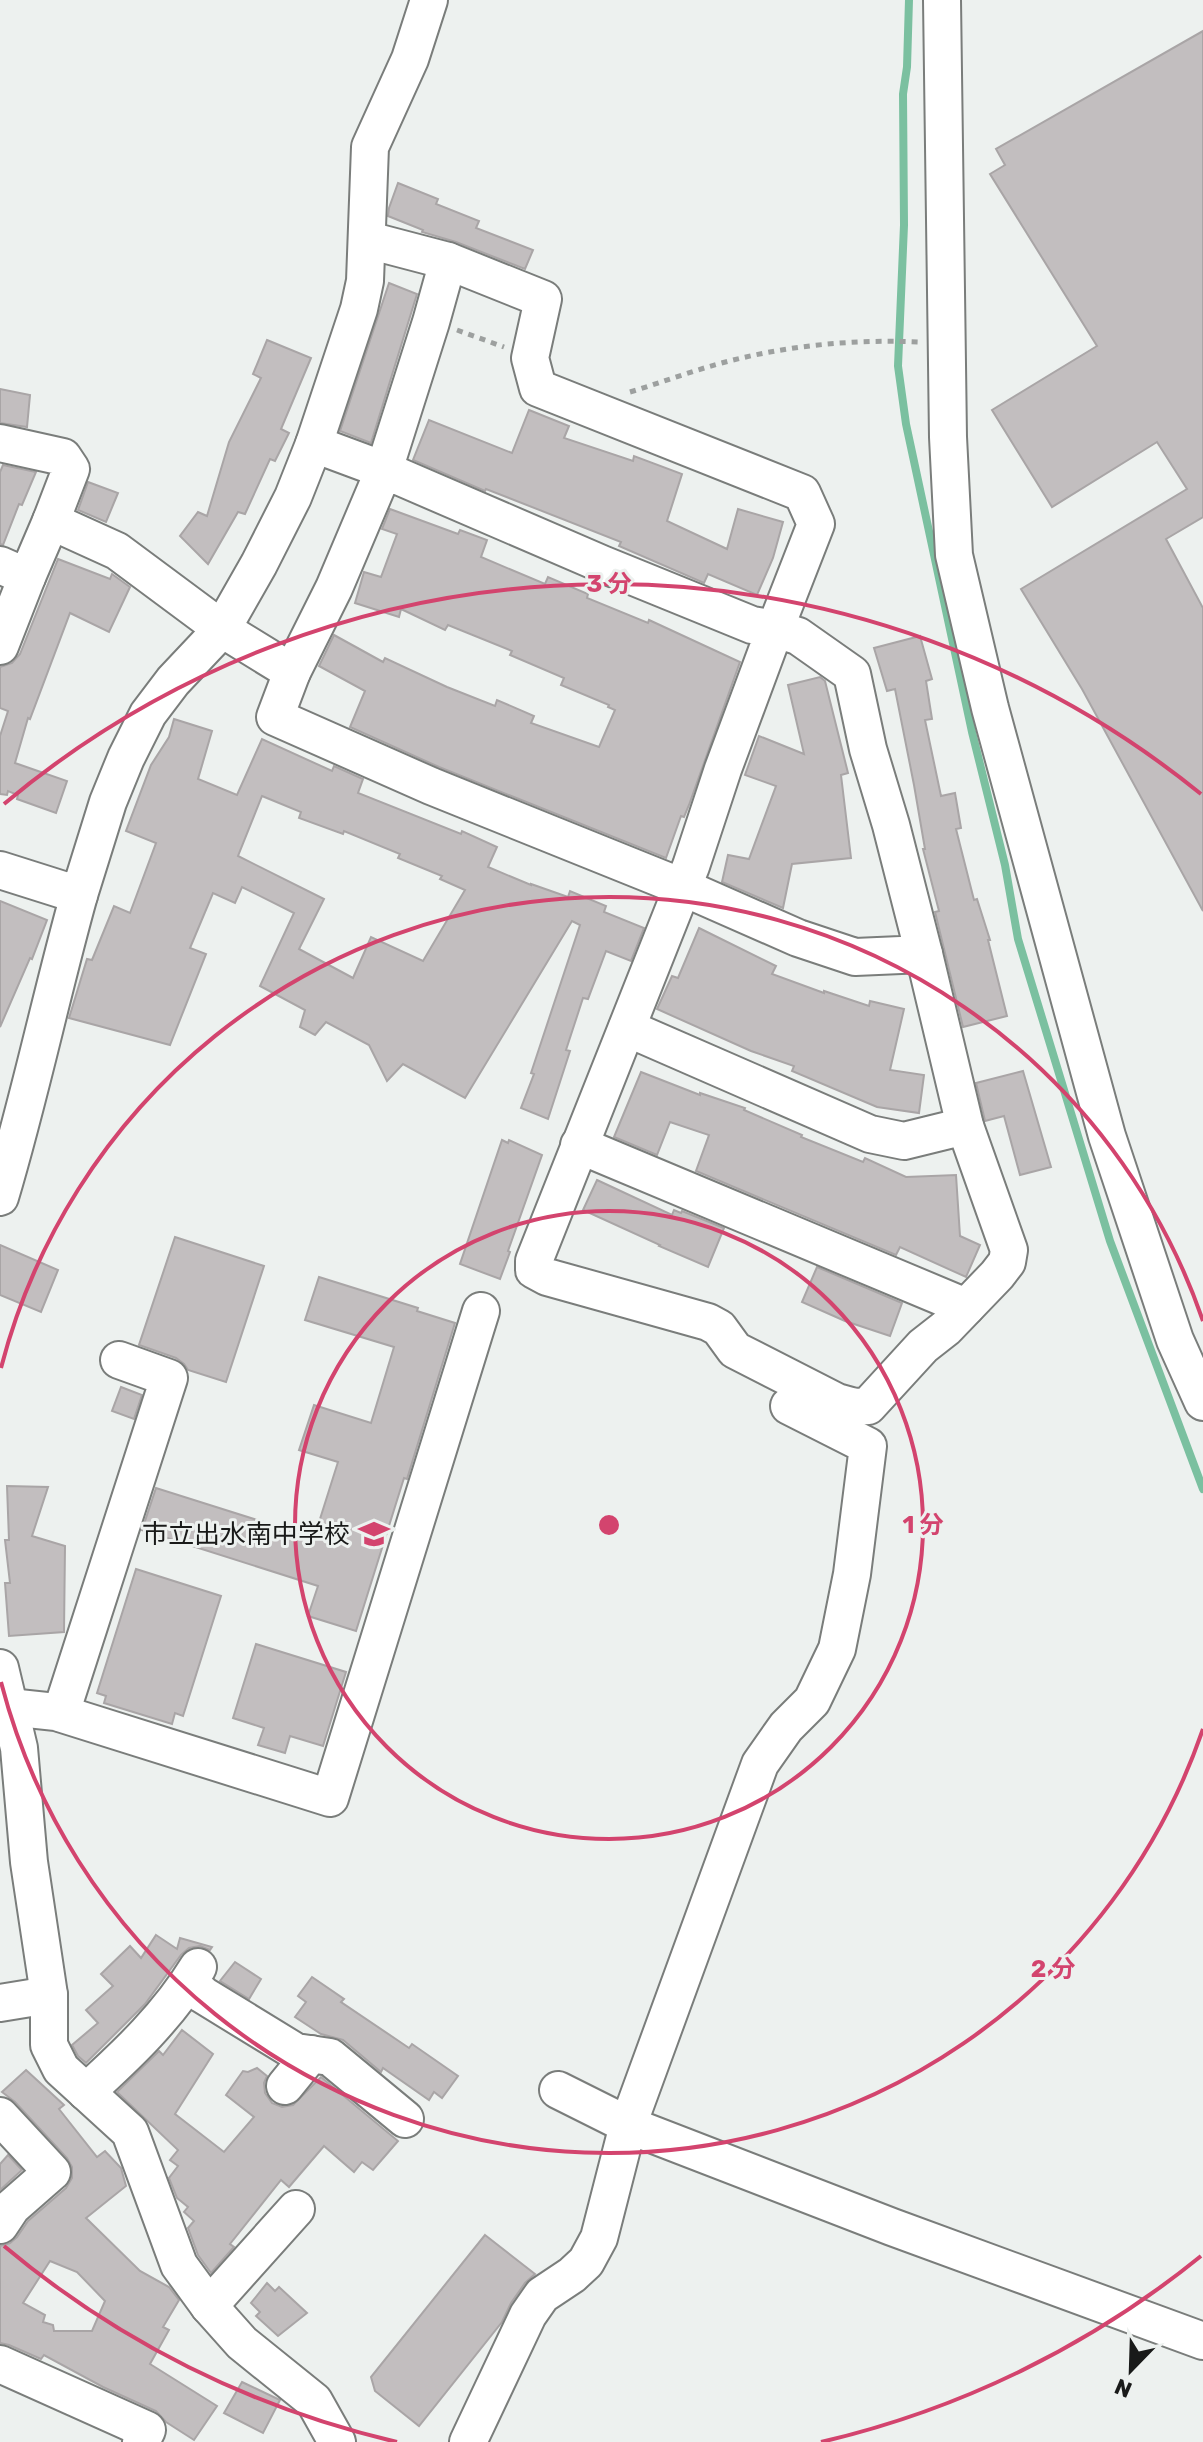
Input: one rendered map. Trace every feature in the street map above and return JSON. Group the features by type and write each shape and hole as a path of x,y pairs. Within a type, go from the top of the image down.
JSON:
{"street":[{"path":"0,1197 79,895 108,802 148,714 173,681 222,629 293,497 314,444 359,309 365,281 370,147 410,59 429,0"},
{"path":"942,0 948,437 954,555 990,708 1107,1136 1175,1340 1203,1402"},
{"path":"314,444 384,470 752,625 775,629 798,636 852,674 868,749 891,825 965,1126 1009,1250 1007,1262 868,1406 855,1407 837,1402 735,1350 719,1328 708,1322 547,1277 534,1270 534,1261 682,887 775,629 816,524 802,493 538,388 530,358 543,299 448,261 368,240"},
{"path":"448,261 384,470 334,588 292,672 275,717 431,786 682,887 798,938 855,957 924,954"},
{"path":"0,443 63,457 71,469 51,521 14,571 0,646"},
{"path":"51,521 117,551 222,629 292,672"},
{"path":"0,870 79,895"},
{"path":"627,1028 870,1134 904,1141 965,1126"},
{"path":"579,1145 966,1307"},
{"path":"9,1707 61,1713 330,1798 481,1311"},
{"path":"61,1713 169,1378 119,1360"},
{"path":"468,2442 528,2315 542,2295 586,2262 599,2238 628,2125 760,1764 786,1727 812,1701 837,1649 852,1574 868,1446 789,1406"},
{"path":"0,1668 19,1748 29,1862 49,1995 49,2045 61,2069 130,2132 179,2265 209,2306 242,2343 314,2401 337,2442"},
{"path":"86,2092 137,2046 179,1998 194,1974 203,1995 296,2052 330,2057 405,2119"},
{"path":"0,2003 49,1995"},
{"path":"285,2086 311,2054"},
{"path":"558,2090 628,2125 892,2227 1203,2341"},
{"path":"0,2116 52,2172 12,2207 0,2225"},
{"path":"209,2306 296,2209"},
{"path":"0,2364 147,2430 141,2442"}],"path":[{"path":"431,322 477,336 530,358"},
{"path":"617,392 629,392 718,364 800,346 875,340 914,341"}],"building":[{"path":"1203,31 1203,517 1166,539 1203,608 1203,911 1082,689 1021,589 1187,489 1157,442 1052,507 992,410 1097,346 990,174 1005,165 996,149"},
{"path":"398,183 438,199 436,204 479,221 476,228 533,250 525,269 422,232 388,216"},
{"path":"389,283 417,294 371,443 340,431"},
{"path":"267,340 311,358 281,429 289,433 275,461 270,459 245,514 238,512 208,564 180,536 198,512 207,516 229,442 261,378 253,374"},
{"path":"0,389 30,395 27,427 0,423"},
{"path":"529,410 569,426 564,438 633,461 634,456 682,474 667,521 727,549 738,509 783,522 773,558 757,595 708,574 704,583 619,546 621,542 485,491 413,460 429,420 512,453"},
{"path":"3,465 36,472 3,545 0,544 0,472"},
{"path":"88,482 118,493 106,522 78,510"},
{"path":"390,509 458,534 460,530 487,540 481,557 545,584 548,577 588,594 587,598 648,623 649,620 740,662 689,805 684,817 681,816 666,858 439,767 350,727 365,691 319,666 334,635 383,662 385,658 495,706 497,700 534,716 531,723 599,747 615,710 561,685 564,678 510,655 512,651 448,625 445,630 401,609 399,617 355,603 364,572 381,577 397,534 382,529"},
{"path":"58,559 110,579 112,574 130,587 109,632 70,613 28,718 15,763 67,781 56,813 17,799 18,795 8,791 7,795 0,794 0,736 8,711 0,708 0,667 12,663 20,654"},
{"path":"920,636 932,679 926,681 932,719 925,720 941,796 955,793 961,828 956,829 974,900 977,899 990,940 1007,1016 963,1027 935,912 939,911 923,849 895,689 887,691 874,648"},
{"path":"820,677 825,681 848,773 841,775 851,858 792,864 783,908 722,882 728,855 749,859 776,786 745,775 759,736 804,754 788,685"},
{"path":"174,719 212,731 198,779 237,795 262,739 332,771 334,766 363,779 358,793 497,847 488,867 568,897 570,891 606,906 604,912 644,928 631,961 606,951 588,999 583,998 548,1119 521,1108 580,925 572,921 465,1098 403,1064 387,1081 369,1045 326,1022 315,1035 300,1027 305,1010 260,986 294,913 242,887 235,903 213,893 190,948 206,954 170,1045 69,1018 87,959 92,960 114,906 130,913 156,843 126,831 151,765 169,737","holes":["262,796 301,812 299,818 343,834 344,831 400,854 398,858 442,876 440,879 465,890 423,961 371,937 353,978 299,949 324,899 238,856"]},
{"path":"0,901 47,920 0,1027"},
{"path":"699,928 776,966 772,974 869,1006 870,1001 904,1009 890,1070 924,1075 919,1113 877,1107 792,1071 794,1066 751,1051 657,1009 672,976 678,978"},
{"path":"1023,1071 1051,1167 1020,1175 1004,1116 985,1121 976,1083"},
{"path":"641,1072 700,1095 745,1108 801,1137 863,1162 865,1158 906,1177 956,1175 960,1236 980,1245 966,1277 900,1247 896,1255 696,1171 709,1135 670,1122 657,1155 614,1137"},
{"path":"502,1140 508,1143 509,1140 542,1155 500,1279 460,1264"},
{"path":"597,1180 672,1215 674,1210 682,1211 724,1228 708,1267 583,1210"},
{"path":"175,1237 264,1266 226,1382 188,1370 176,1358 139,1345"},
{"path":"0,1245 58,1270 41,1312 0,1295"},
{"path":"817,1267 902,1303 890,1336 802,1302"},
{"path":"319,1277 455,1323 356,1631 308,1616 318,1586 142,1530 156,1488 314,1538 338,1462 299,1450 314,1405 371,1423 394,1347 305,1320"},
{"path":"121,1387 142,1395 134,1419 112,1411"},
{"path":"7,1486 48,1487 32,1536 65,1546 64,1632 9,1636 5,1583 10,1583 5,1540 9,1540"},
{"path":"136,1569 221,1596 183,1716 175,1713 172,1724 104,1703 106,1696 97,1693"},
{"path":"256,1644 346,1672 323,1746 290,1736 285,1753 258,1745 264,1728 233,1718"},
{"path":"156,1935 177,1949 180,1938 212,1947 210,1950 200,1946 189,1948 181,1955 145,2004 86,2063 72,2045 98,2023 86,2010 113,1986 101,1974 130,1946 141,1958"},
{"path":"235,1962 261,1979 249,1999 220,1981"},
{"path":"312,1977 344,1999 341,2002 409,2048 412,2044 458,2076 442,2098 434,2092 429,2100 383,2068 381,2072 343,2040 321,2034 295,2017 306,2002 298,1996"},
{"path":"182,2030 213,2054 175,2114 224,2152 254,2117 226,2095 243,2071 257,2068 267,2076 265,2093 272,2103 282,2107 293,2105 321,2077 398,2141 373,2170 362,2162 354,2172 324,2146 289,2187 281,2180 230,2244 234,2247 211,2273 198,2255 188,2228 194,2221 184,2212 188,2207 177,2198 169,2178 178,2166 170,2160 178,2150 117,2092 159,2051 163,2055"},
{"path":"26,2070 64,2105 59,2109 97,2157 105,2151 121,2168 126,2186 86,2218 140,2271 169,2287 179,2300 163,2327 169,2330 150,2364 217,2406 194,2440 166,2422 156,2411 44,2355 41,2359 0,2343 0,2246 17,2237 28,2221 66,2188 72,2178 72,2167 67,2158 2,2092","holes":["50,2261 77,2272 105,2301 92,2331 54,2331 53,2325 43,2322 45,2315 23,2303"]},
{"path":"8,2155 22,2170 0,2190 0,2164"},
{"path":"485,2235 535,2274 511,2303 502,2322 419,2426 375,2391 371,2377"},
{"path":"267,2283 275,2291 279,2287 307,2313 278,2336 256,2316 260,2312 251,2303"},
{"path":"242,2382 280,2400 263,2433 224,2413"}],"waterway":[{"path":"909,0 903,94 904,225 898,366 906,424 972,732 1005,865 1018,939 1110,1241 1203,1489"}],"place":[{"name":"市立出水南中学校","path":"374,1534"}]}
